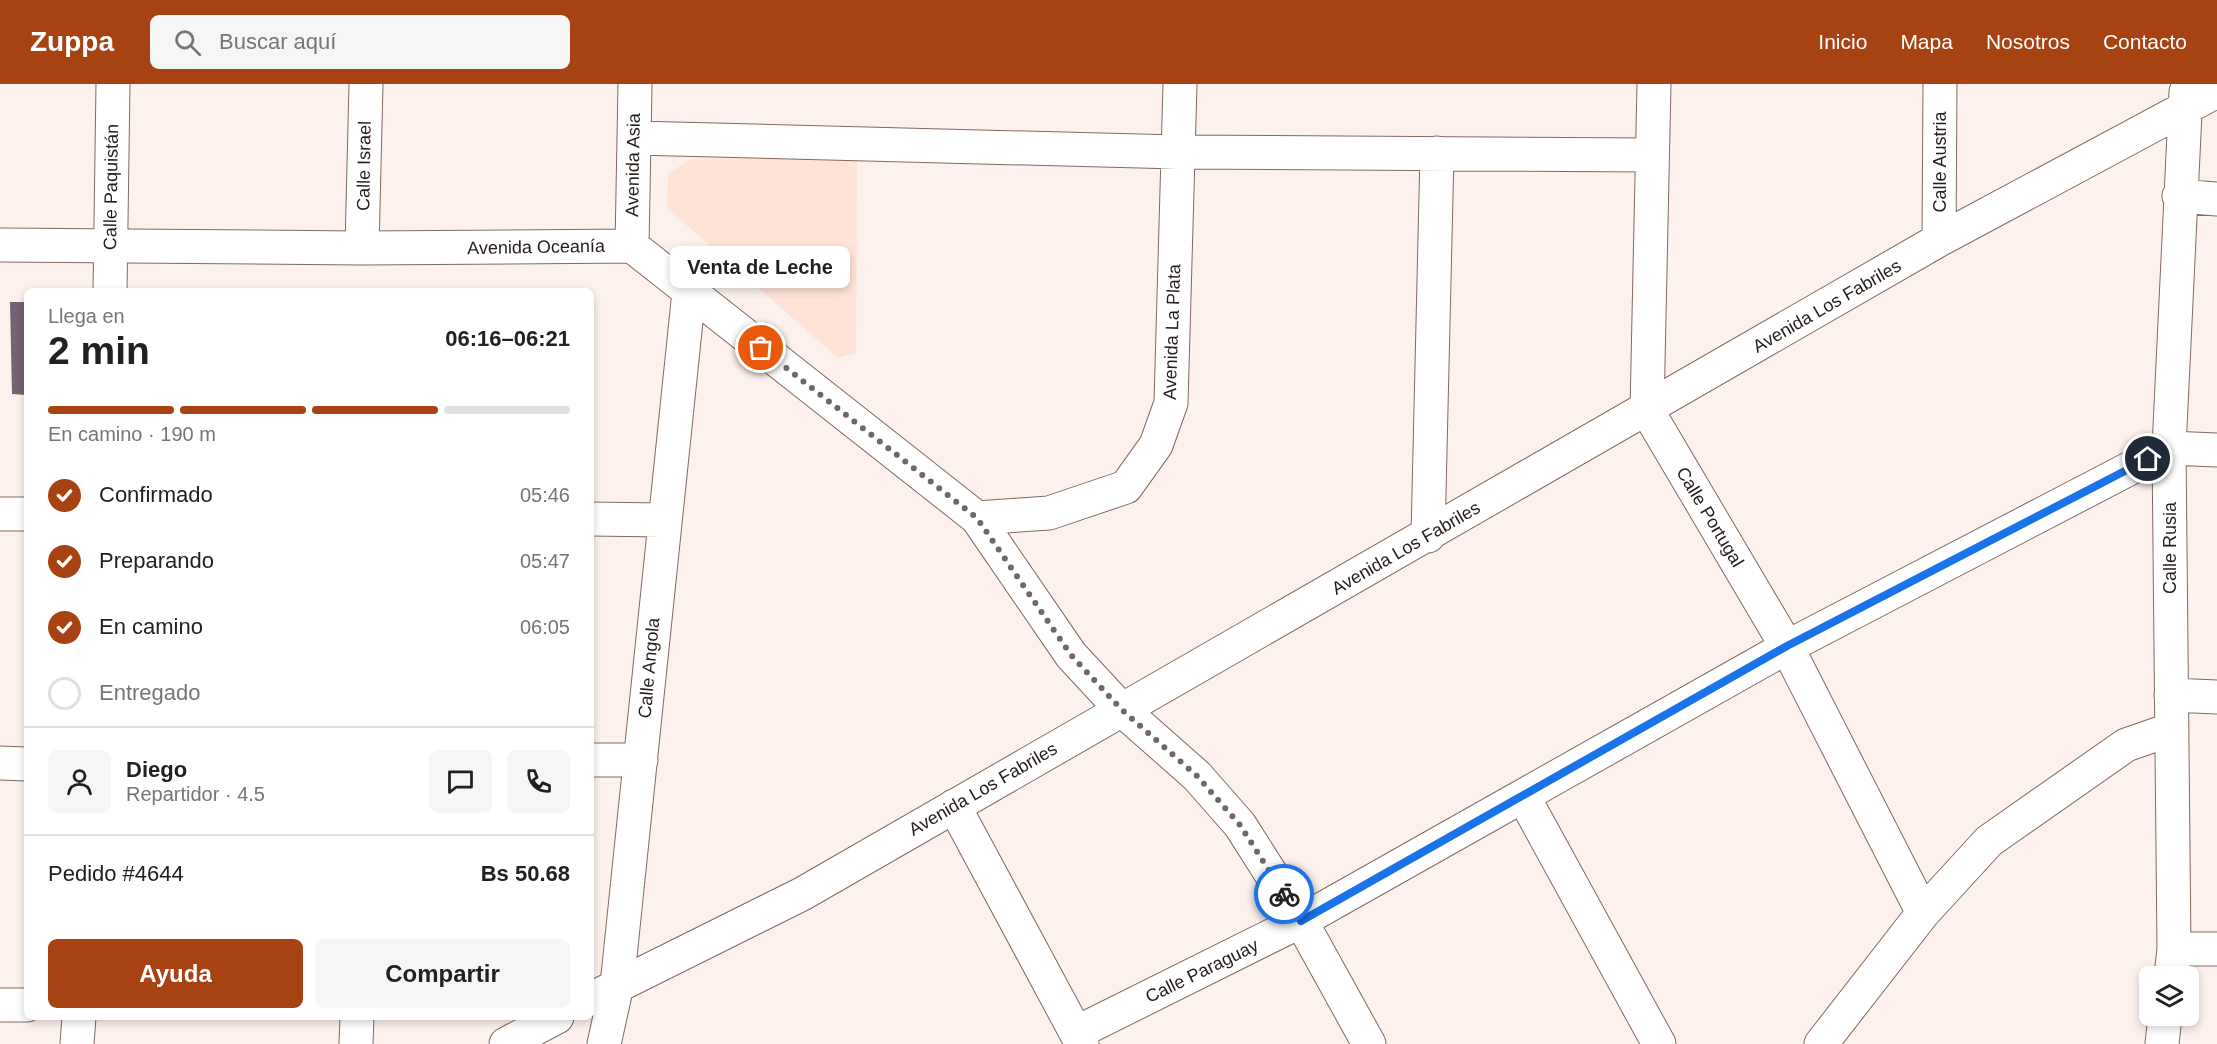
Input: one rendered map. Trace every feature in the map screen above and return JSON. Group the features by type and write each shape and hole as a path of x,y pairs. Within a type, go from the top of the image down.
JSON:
{"street":[{"name":"Calle Paquistán","path":"110,288 113,84"},
{"name":"Calle Israel","path":"362,249 366,84"},
{"name":"Avenida Asia","path":"632,246 635,84"},
{"name":"Avenida La Plata","path":"977,518 1049,513 1126,487 1156,446 1171,403 1180,84"},
{"path":"1647,410 1654,84"},
{"name":"Calle Austria","path":"1939,240 1940,84"},
{"name":"Avenida Los Fabriles","path":"604,992 802,894 1121,709 1647,410 2186,97 2217,92"},
{"name":"Calle Rusia","path":"2173,963 2169,448 2179,196 2186,97"},
{"path":"634,138 1178,152 1652,155"},
{"path":"1428,536 1437,153"},
{"path":"2179,196 2217,199"},
{"name":"Avenida Oceanía","path":"0,245 362,249 632,246 977,518 1071,655 1121,709 1197,776 1240,825 1301,921 1369,1044"},
{"name":"Calle Angola","path":"604,1044 604,992 641,760 663,520 689,292"},
{"name":"Calle Portugal","path":"1647,410 1787,646 1923,913"},
{"name":"Calle Paraguay","path":"1079,1039 1301,921 1787,646 2169,448 2217,450"},
{"path":"0,514 24,514"},
{"path":"594,519 663,520"},
{"path":"2171,695 2217,697"},
{"path":"1821,1044 1923,913 1989,842 2126,745 2172,729"},
{"path":"594,760 641,760"},
{"path":"0,763 24,764"},
{"path":"1522,796 1659,1044"},
{"path":"954,806 1079,1039"},
{"path":"2173,963 2217,949"},
{"path":"0,1005 24,1005"},
{"path":"77,1044 79,1020"},
{"path":"356,1044 357,1020"},
{"path":"506,1044 550,1020"},
{"path":"2162,1044 2164,1026"}],"shaded area":[{"path":"857,157 856,353 838,358 667,208 668,174 690,159"}],"building":[{"path":"10,302 24,302 24,395 12,394"}],"way so far":[{"path":"761,348 977,518 1071,655 1121,709 1197,776 1240,825 1284,894"}],"place":[{"name":"Venta de Leche","path":"761,348"}],"route":[{"path":"1284,894 1301,921 1787,646 2148,459"}]}
